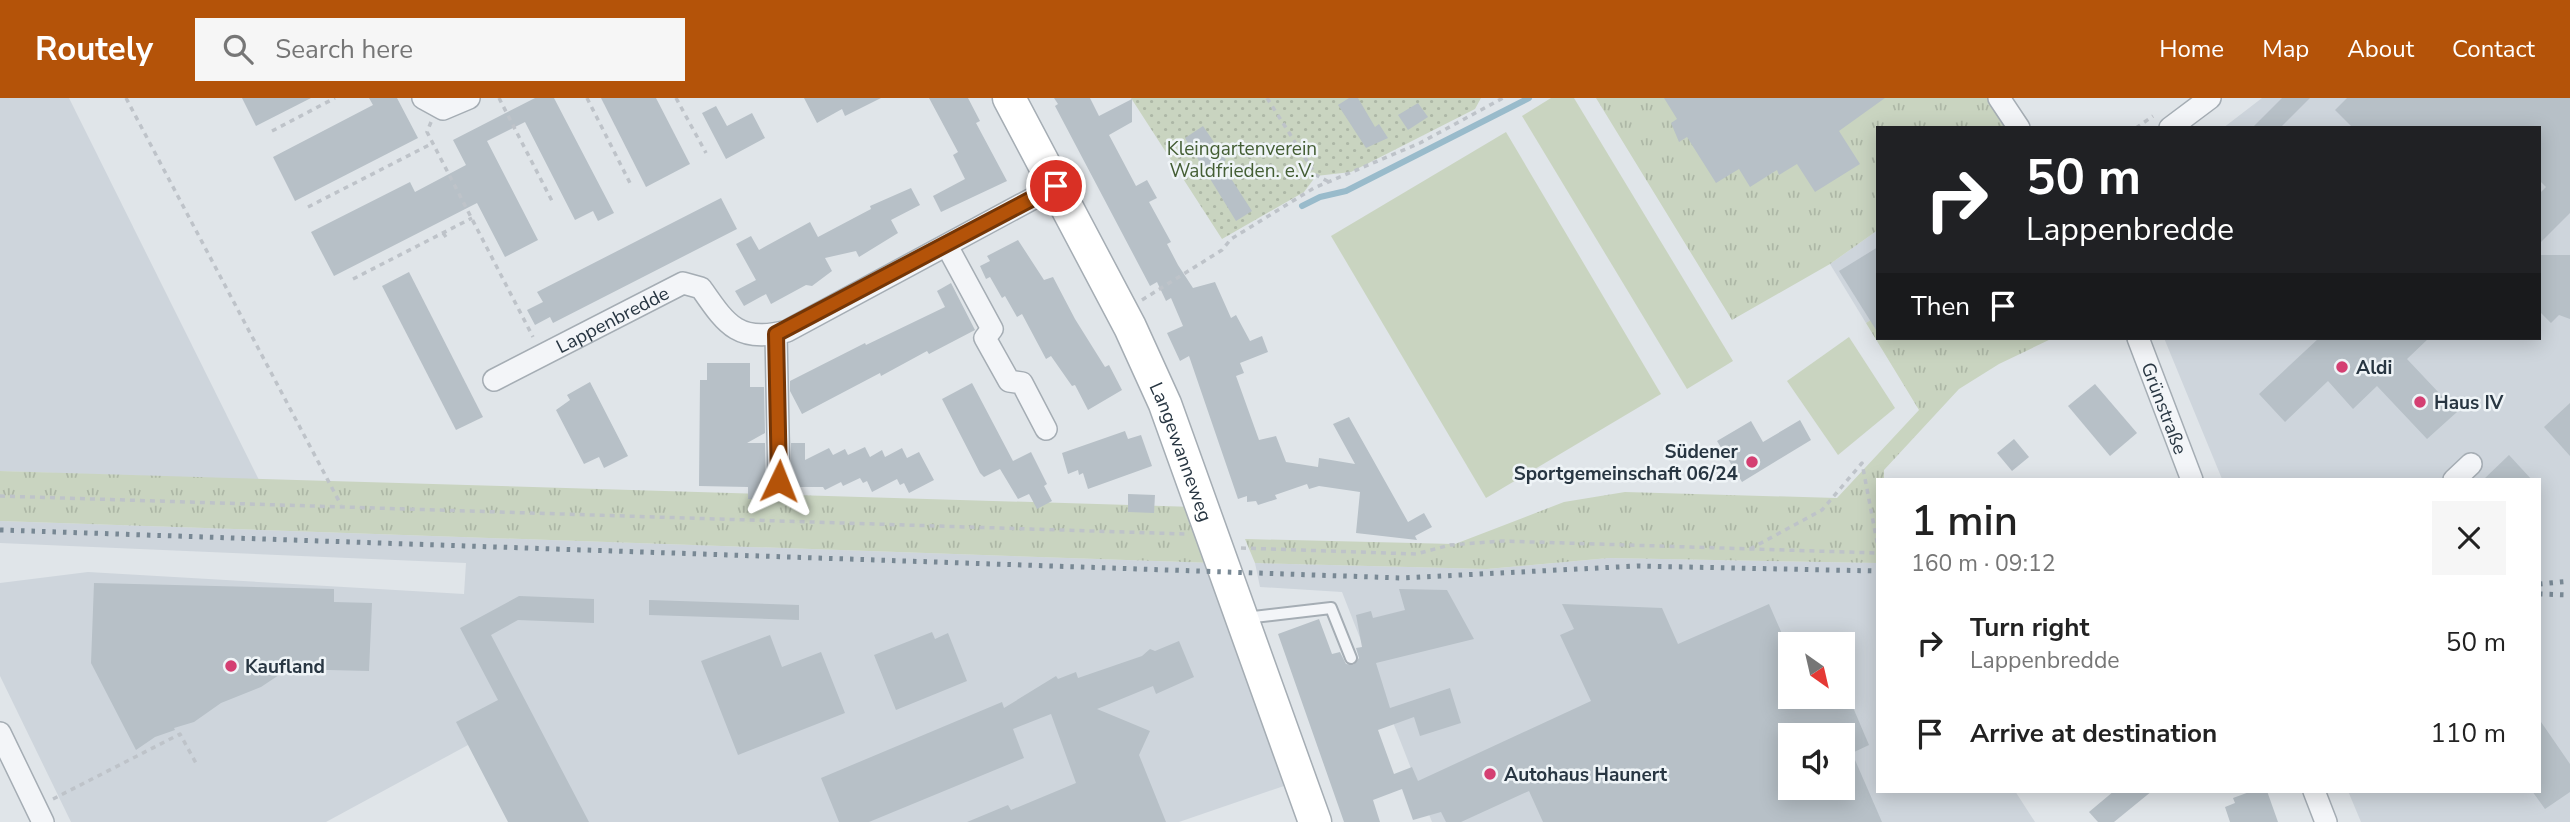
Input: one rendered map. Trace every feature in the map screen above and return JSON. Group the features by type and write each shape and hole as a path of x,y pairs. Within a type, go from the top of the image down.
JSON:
{"street":[{"path":"429,102 450,108 469,98"},
{"name":"Langewanneweg","path":"1009,98 1122,313 1165,404 1315,822"},
{"path":"1999,98 2018,126"},
{"path":"2172,126 2210,98"},
{"path":"779,481 776,334 947,246 1056,186"},
{"path":"947,246 992,328 985,338 1009,381 1022,383 1046,429"},
{"name":"Lappenbredde","path":"494,380 683,283 701,288 726,323 750,334 776,334"},
{"name":"Grünstraße","path":"2139,340 2191,478"},
{"path":"2456,478 2471,464"},
{"path":"0,733 39,815"},
{"path":"2315,793 2326,822"}],"lane":[{"path":"1242,618 1331,608 1351,658"}],"path":[{"path":"127,98 341,505"},
{"path":"272,131 335,98"},
{"path":"499,98 552,201"},
{"path":"587,98 630,183"},
{"path":"676,98 706,153"},
{"path":"1267,98 1316,176 1330,182"},
{"path":"1490,98 1497,102"},
{"path":"1122,313 1222,250 1231,239 1314,188 1420,143 1503,98"},
{"path":"429,102 428,132 542,355"},
{"path":"308,206 433,143"},
{"path":"354,279 472,218"},
{"path":"443,233 449,241"},
{"path":"1749,550 1822,510 1863,463 1876,536"},
{"path":"0,496 341,505 1215,541 1416,554 1450,544 1502,541 1876,554"},
{"path":"39,815 180,734 197,765"}],"shaded area":[{"path":"0,98 69,98 259,480 0,471"},
{"path":"2262,98 2570,98 2570,822 2361,822 2349,793 2541,793 2541,478 2222,478 2165,340 2541,340 2541,126 2226,126"},
{"path":"1876,231 1876,316 1866,323 1830,264"},
{"path":"0,521 1214,563 1284,786 1179,822 573,822 516,719 326,822 71,822 0,676 0,583 88,572 464,594 466,563 0,543"},
{"path":"1609,558 1876,563 1876,793 2016,793 2035,822 1432,822 1342,592 1260,587 1255,563 1487,569"}],"green space":[{"name":"Kleingartenverein Waldfrieden. e.V.","path":"1131,98 1481,98 1475,109 1351,172 1316,176 1304,192 1222,239"},
{"path":"1551,98 1574,98 1733,361 1687,389 1522,116"},
{"path":"1596,98 1990,98 2008,126 1876,126 1876,231 1830,264 1732,320"},
{"path":"1506,132 1661,394 1486,498 1331,236"},
{"path":"1876,316 1876,339 1866,323"},
{"path":"1849,337 1895,408 1838,455 1787,381"},
{"path":"1876,340 2049,340 1999,364 1959,389 1884,470 1884,478 1876,478 1876,563 1609,558 1487,569 1255,563 1245,539 1455,544 1564,502 1625,492 1837,498 1919,410"},
{"path":"0,471 1195,507 1214,563 0,521"}],"building":[{"path":"242,98 311,98 256,126"},
{"path":"369,98 397,98 418,138 295,201 273,157 373,105"},
{"path":"535,98 554,98 614,213 598,221 593,211 575,220 525,122 487,141 538,240 505,257 477,203 334,276 311,232 410,182 415,192 466,165 453,140"},
{"path":"601,98 656,98 690,164 646,187"},
{"path":"804,98 881,98 845,116 842,109 817,123"},
{"path":"929,98 968,98 980,121 976,123 1007,181 941,212 933,196 965,179 953,155 958,152"},
{"path":"1054,98 1090,98 1099,116 1132,99 1132,122 1109,135 1136,186 1147,180 1157,198 1149,202 1171,242 1167,244 1178,265 1193,288 1215,282 1231,318 1236,315 1250,341 1262,336 1268,352 1240,363 1244,373 1236,376 1259,440 1276,436 1286,462 1318,467 1319,458 1355,464 1333,424 1349,417 1408,522 1424,513 1432,527 1415,536 1417,540 1356,533 1360,492 1319,486 1309,489 1307,484 1275,495 1277,499 1258,505 1256,501 1247,502 1247,496 1238,499 1189,356 1180,361 1167,333 1183,326 1171,298 1166,301 1157,282 1150,286 1055,106 1058,104"},
{"path":"1349,98 1358,98 1375,127 1379,124 1388,138 1366,148 1338,105"},
{"path":"1664,98 1885,98 1839,131 1860,164 1815,192 1797,164 1779,175 1777,170 1750,187 1739,169 1716,183 1687,137 1679,142 1671,123 1677,119"},
{"path":"2282,98 2310,98 2282,126 2254,126"},
{"path":"2347,98 2570,98 2570,213 2541,242 2541,192 2546,187 2541,182 2541,126 2351,126 2335,110"},
{"path":"1418,103 1428,117 1408,130 1398,115"},
{"path":"716,106 727,126 752,113 765,138 726,159 702,113"},
{"path":"1203,126 1226,160 1221,163 1252,211 1236,221 1185,138"},
{"path":"911,188 920,205 891,220 898,233 859,257 856,251 825,258 832,271 812,286 806,285 771,304 766,294 744,306 735,291 756,280 736,244 751,236 759,250 810,222 818,237 871,209 870,206"},
{"path":"721,198 737,229 553,323 550,317 535,325 527,310 543,302 537,292"},
{"path":"1018,240 1044,280 1053,277 1075,319 1105,367 1109,365 1122,390 1088,410 1075,385 1072,386 1051,356 1046,359 1022,314 1017,317 990,277 986,279 980,266 990,261 987,256"},
{"path":"1876,248 1876,330 1839,271"},
{"path":"2541,255 2570,255 2570,319 2559,315 2551,323 2541,313"},
{"path":"409,272 483,417 456,430 382,286"},
{"path":"951,283 975,330 929,354 927,351 881,376 880,373 802,414 790,391 790,381 945,307 937,291"},
{"name":"Aldi","path":"2317,340 2427,340 2407,359 2457,412 2427,439 2377,386 2353,409 2328,381 2285,422 2259,394"},
{"path":"707,363 750,363 750,387 764,387 765,433 747,443 765,443 766,500 748,499 748,487 699,486 700,380 707,380"},
{"path":"590,382 628,456 604,468 599,457 584,464 556,410 570,400 567,395"},
{"path":"972,383 1013,461 1031,452 1047,484 1044,486 1052,501 1037,509 1029,494 1018,499 1000,469 984,477 980,473 942,399"},
{"path":"2095,384 2137,433 2110,456 2068,406"},
{"path":"2570,403 2570,456 2544,427"},
{"name":"Südener Sportgemeinschaft 06/24","path":"1800,420 1811,440 1742,482 1717,441 1751,421 1763,442"},
{"path":"1125,431 1128,439 1141,435 1152,466 1088,489 1083,473 1079,475 1078,470 1068,474 1062,453"},
{"path":"2014,439 2029,457 2012,471 1997,453"},
{"path":"791,443 805,443 805,460 829,448 833,455 845,449 848,455 865,447 870,457 882,450 885,457 902,448 907,458 919,452 934,480 909,493 904,483 900,485 897,479 872,492 867,481 863,483 860,478 843,486 841,482 825,490 823,487 791,487"},
{"path":"2509,455 2530,478 2485,478"},
{"path":"1128,494 1155,495 1154,513 1128,512"},
{"name":"Kaufland","path":"94,583 334,589 334,602 372,603 369,671 288,669 261,687 221,703 194,722 155,737 136,750 91,663"},
{"path":"1399,589 1447,590 1474,639 1376,663 1390,708 1450,688 1461,723 1420,736 1414,717 1378,730 1394,774 1412,767 1418,781 1591,701 1560,635 1574,629 1562,604 1662,608 1678,644 1769,604 1781,632 1778,632 1778,709 1854,709 1869,745 1855,752 1855,723 1778,723 1778,800 1855,800 1855,760 1882,822 1543,822 1529,791 1461,822 1446,822 1441,812 1413,820 1402,789 1373,800 1380,822 1344,822 1278,634 1319,619 1332,654 1340,652 1346,664 1353,665 1359,658 1356,648 1362,647 1356,615 1371,611 1373,618 1405,610"},
{"path":"519,596 594,599 594,623 518,620 491,635 589,822 508,822 456,722 498,700 460,628"},
{"path":"649,600 799,605 799,620 649,615"},
{"path":"932,632 935,639 948,633 967,681 896,710 874,655"},
{"path":"770,635 782,667 821,652 845,713 738,755 701,661"},
{"path":"1179,641 1194,677 1156,694 1153,686 1097,709 1150,731 1139,755 1166,822 967,822 1008,805 1011,810 1076,783 1051,714 1013,729 1024,758 869,822 839,822 821,778 1002,702 1004,708 1056,676 1058,679 1076,672 1078,678 1142,656 1150,649 1155,651"},
{"path":"2541,722 2570,764 2570,792 2545,809 2533,793 2541,793"},
{"path":"2112,793 2150,793 2114,822 2098,822 2089,812"},
{"path":"2247,793 2268,793 2278,822 2230,822 2225,807 2235,803 2233,798"}],"waterway":[{"path":"1302,206 1320,197 1346,191 1529,98"}],"railway":[{"path":"0,530 1402,578 1637,566 1876,571"},
{"path":"2541,584 2570,581"},
{"path":"2541,594 2570,595"}],"place":[{"name":"Aldi","path":"2342,367"},
{"name":"Haus IV","path":"2420,402"},
{"name":"Südener Sportgemeinschaft 06/24","path":"1752,462"},
{"name":"Kaufland","path":"231,666"},
{"name":"Autohaus Haunert","path":"1490,774"}],"route":[{"path":"779,481 776,334 787,331 1056,186"}]}
